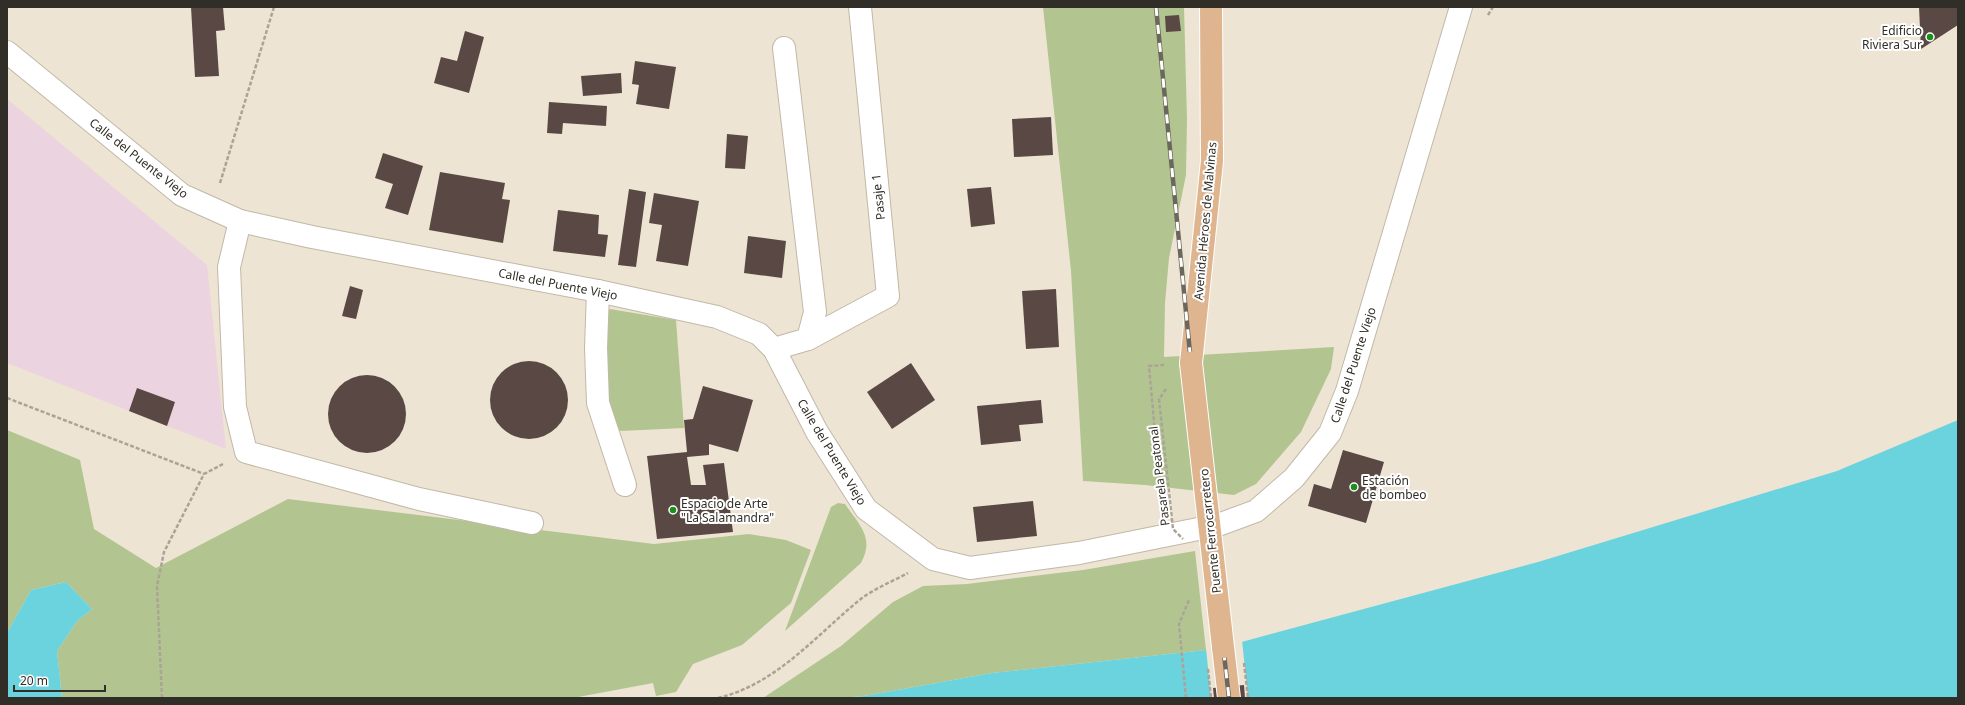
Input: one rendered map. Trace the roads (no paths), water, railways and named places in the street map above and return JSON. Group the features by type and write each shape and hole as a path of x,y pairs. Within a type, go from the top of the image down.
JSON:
{"main road":[{"name":"Avenida Héroes de Malvinas","path":"1192,363 1212,161 1211,7"},
{"name":"Puente Ferrocarretero","path":"1192,363 1229,698"}],"street":[{"name":"Pasaje 1","path":"808,339 888,296 860,7"},
{"name":"Calle del Puente Viejo","path":"7,52 182,195 240,221 312,237 598,291 717,317 759,334 774,349 817,432 866,509 933,559 970,568 1079,553 1218,525 1256,511 1294,478 1330,433 1349,384 1461,7"},
{"path":"774,349 808,339 814,312 784,48"},
{"path":"240,221 229,267 235,407 246,452 419,499 532,523"},
{"path":"598,291 596,348 598,403 625,484"}],"water":[{"path":"1958,420 1958,698 840,698 864,696 992,673 1223,647 1538,562 1837,471"},
{"path":"66,582 92,609 77,621 57,651 62,698 7,698 7,633 31,590"}],"railway":[{"path":"1156,7 1191,363 1229,698"}],"place":[{"name":"Edificio Riviera Sur","path":"1930,37"},
{"name":"Estación de bombeo","path":"1354,487"},
{"name":"Espacio de Arte \"La Salamandra\"","path":"673,510"}]}
